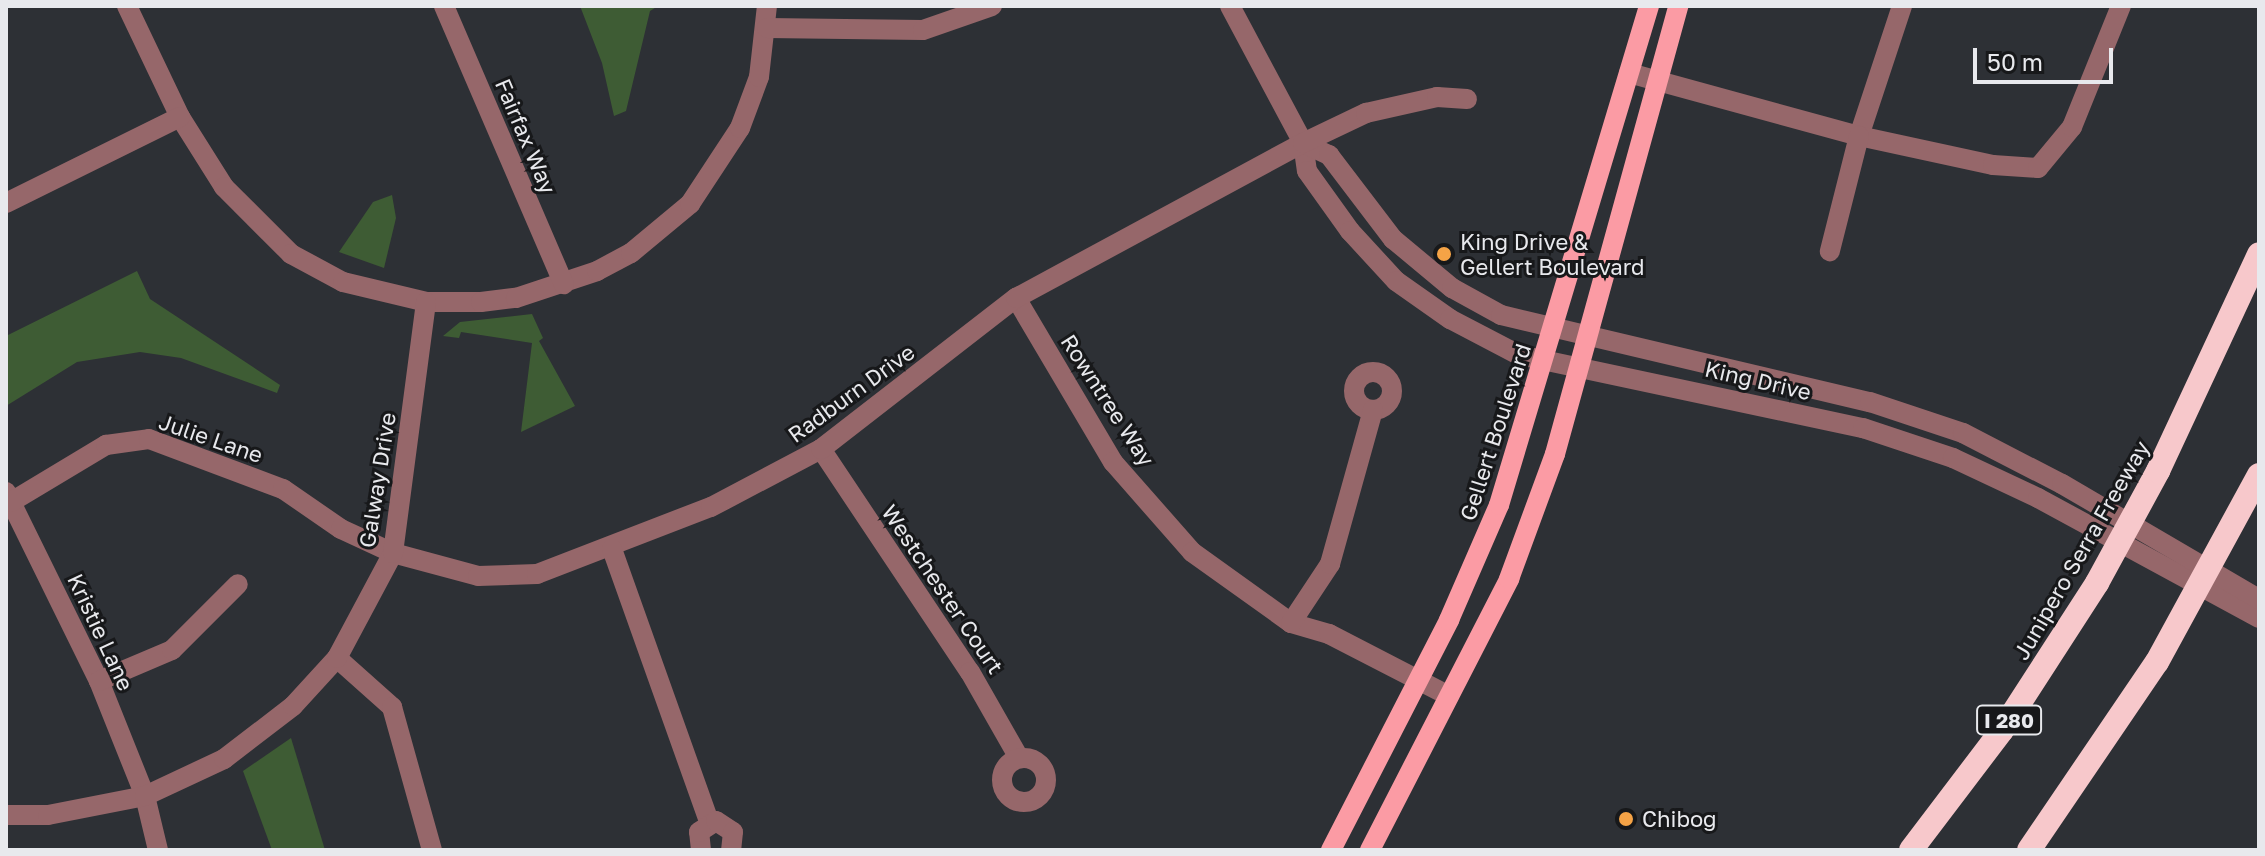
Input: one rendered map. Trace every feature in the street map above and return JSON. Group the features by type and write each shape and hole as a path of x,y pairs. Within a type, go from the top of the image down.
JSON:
{"highway":[{"name":"Junipero Serra Freeway","path":"1911,850 2002,730 2097,583 2158,471 2259,254"},
{"path":"2031,850 2089,767 2178,627 2259,475"}],"main road":[{"name":"Gellert Boulevard","path":"1331,850 1418,680 1499,505 1555,329 1649,6"},
{"path":"1370,850 1509,579 1555,454 1678,6"}],"street":[{"path":"127,6 180,117 224,187 291,254 343,282 426,302 516,298 564,284 631,253 690,204 740,128 759,77 767,28 767,6"},
{"name":"Fairfax Way","path":"444,6 564,284"},
{"path":"767,28 923,30 992,6"},
{"name":"King Drive","path":"1230,6 1303,143 1307,171 1350,231 1396,281 1450,319 1519,355 1579,365 1863,428 1953,458 2038,498 2259,618"},
{"path":"1830,251 1859,136 1902,6"},
{"path":"1629,73 1859,136 1993,165 2038,168 2072,127 2121,6"},
{"name":"Radburn Drive","path":"393,553 478,576 509,578 612,549 711,507 821,449 1016,298 1303,143 1366,113 1437,97 1467,99"},
{"path":"6,203 180,117"},
{"name":"King Drive","path":"1303,143 1329,155 1393,239 1452,288 1501,315 1870,402 1963,433 2062,484 2259,599"},
{"name":"Rowntree Way","path":"1016,298 1113,462 1192,552 1291,623 1329,634 1449,696"},
{"name":"Galway Drive","path":"6,815 48,815 145,796 224,759 293,706 337,658 393,553 426,302"},
{"path":"1291,623 1330,564 1373,410"},
{"name":"Julie Lane","path":"8,497 106,445 149,439 283,489 341,529 393,553"},
{"name":"Westchester Court","path":"821,449 978,685 1019,758"},
{"name":"Kristie Lane","path":"8,497 99,681 145,796 158,850"},
{"path":"612,549 709,822"},
{"path":"99,681 172,650 238,584"},
{"path":"337,658 392,707 432,850"},
{"path":"701,850 699,832 709,822"},
{"path":"709,822 729,826 735,839 731,850"}],"green space":[{"path":"580,6 658,6 650,11 626,111 614,116 602,63"},
{"path":"392,195 396,218 384,268 339,252 373,202"},
{"path":"137,271 150,299 280,385 277,393 181,358 140,352 77,362 6,406 6,336"},
{"path":"532,314 543,338 539,341 575,406 521,432 532,343 461,332 459,338 443,336 460,322"},
{"path":"291,738 325,850 272,850 243,771"}],"place":[{"name":"King Drive & Gellert Boulevard","path":"1444,254"},
{"name":"Chibog","path":"1626,819"}]}
